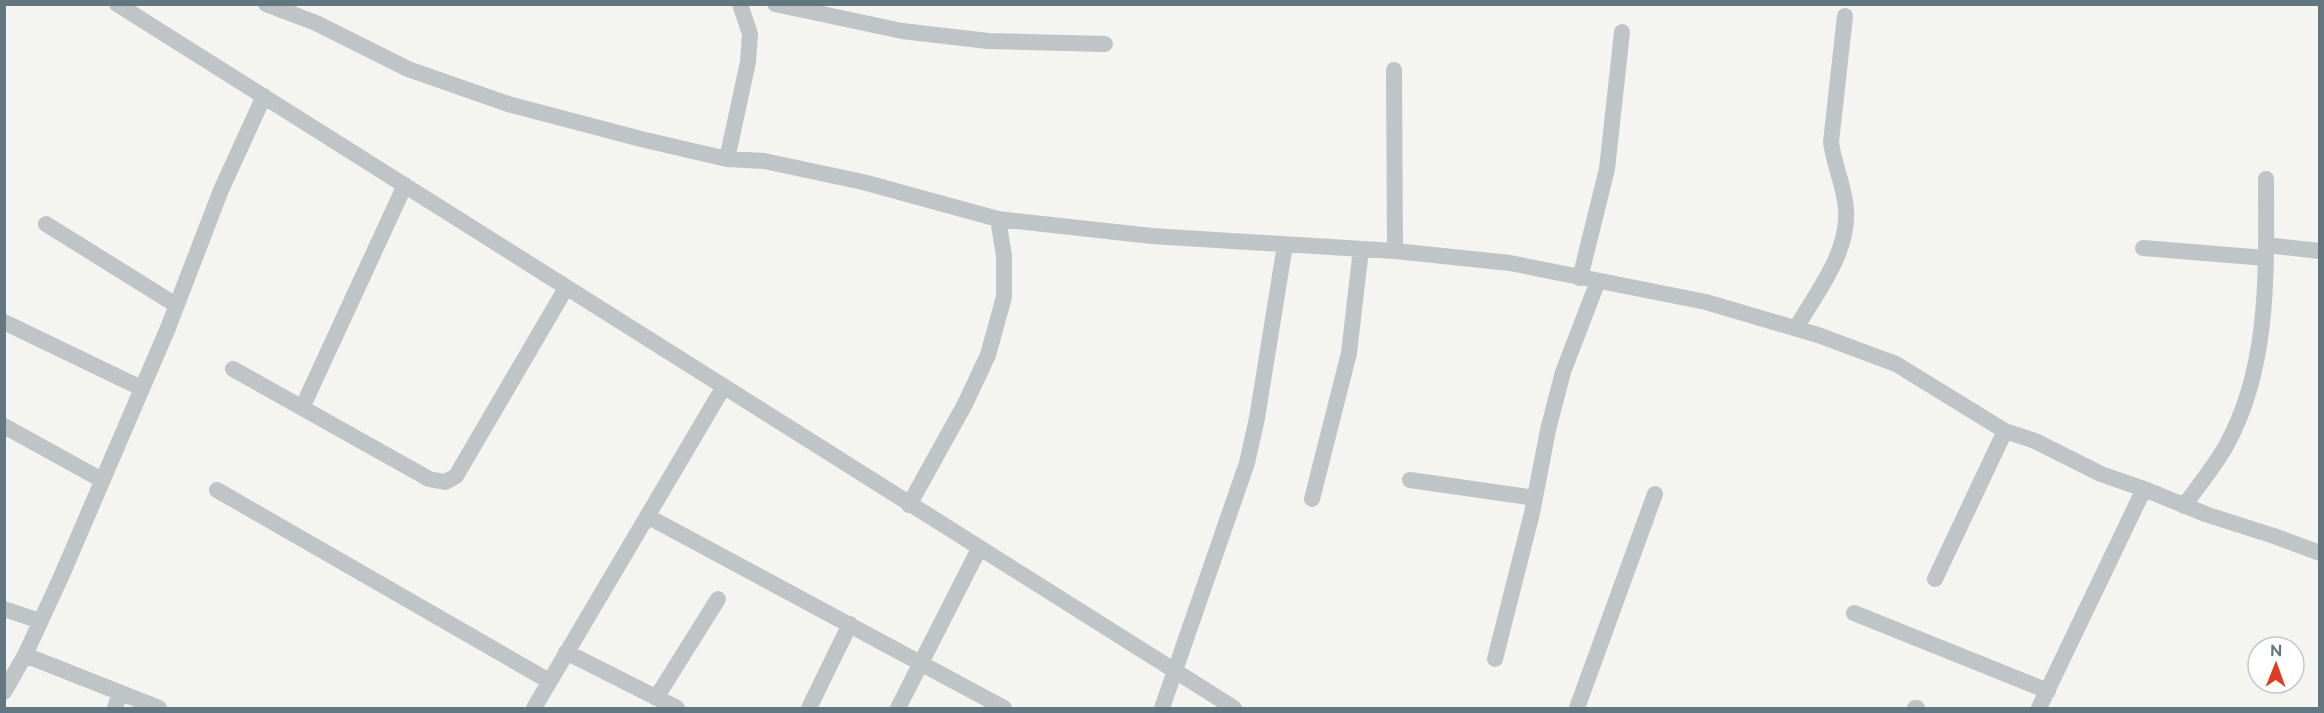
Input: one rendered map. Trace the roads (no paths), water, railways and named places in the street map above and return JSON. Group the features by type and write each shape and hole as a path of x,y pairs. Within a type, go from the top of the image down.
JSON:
{"street":[{"path":"117,4 1234,708"},
{"path":"266,4 316,23 408,69 508,104 727,159 764,161 863,182 998,219 1152,236 1395,251 1510,263 1706,302 1796,328 1896,364 2005,431 2035,441 2101,474 2184,506 2319,553"},
{"path":"727,159 748,62 750,34 740,4"},
{"path":"775,4 827,10 902,31 988,41 1105,45"},
{"path":"1796,328 1837,257 1843,241 1846,211 1842,188 1833,161 1832,142 1845,16"},
{"path":"1580,278 1607,169 1622,32"},
{"path":"1394,70 1395,251"},
{"path":"4,692 25,655 102,480 176,305 221,190 264,96"},
{"path":"2184,506 2225,447 2241,414 2250,385 2261,334 2266,292 2266,179"},
{"path":"302,408 405,185"},
{"path":"909,505 966,404 988,354 1004,297 1004,256 998,219"},
{"path":"46,224 176,305"},
{"path":"1162,708 1247,463 1257,418 1285,245"},
{"path":"2142,248 2266,252 2319,251"},
{"path":"1312,499 1349,353 1361,249"},
{"path":"1495,659 1535,498 1548,429 1563,372 1598,281"},
{"path":"233,369 429,479 451,481 566,288"},
{"path":"4,322 141,388"},
{"path":"534,708 723,388"},
{"path":"4,426 102,480"},
{"path":"1935,579 2005,431"},
{"path":"1410,480 1535,498"},
{"path":"2039,708 2144,489"},
{"path":"217,490 549,681"},
{"path":"1577,708 1655,494"},
{"path":"647,516 1004,708"},
{"path":"898,708 979,549"},
{"path":"656,698 718,599"},
{"path":"4,609 40,621"},
{"path":"1854,613 2048,691"},
{"path":"809,708 850,624"},
{"path":"566,652 676,708"},
{"path":"25,655 117,701 159,708"}]}
